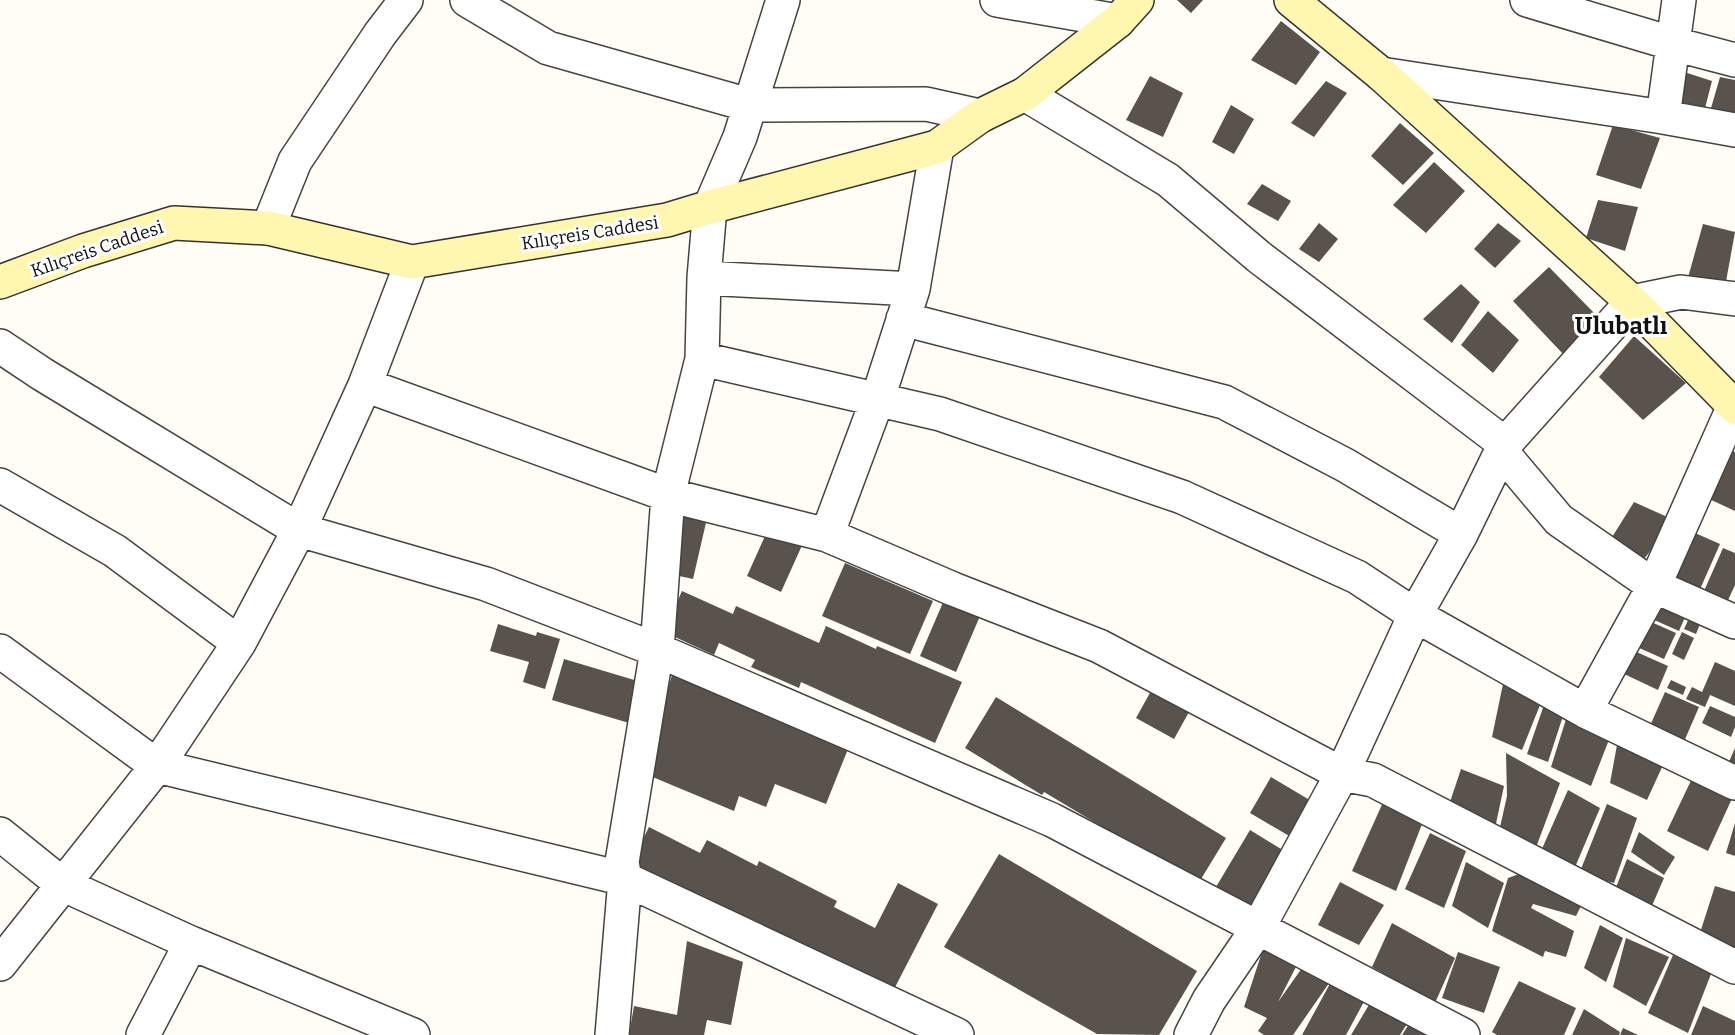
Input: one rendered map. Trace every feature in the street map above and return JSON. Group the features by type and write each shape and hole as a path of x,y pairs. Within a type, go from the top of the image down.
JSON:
{"street":[{"path":"268,228 295,161 406,0"},
{"path":"467,0 548,48 749,105 926,104 980,116"},
{"path":"612,1035 625,879 622,862 657,650 668,495 702,359 704,278 710,207 740,137 783,0"},
{"path":"997,0 1127,10"},
{"path":"1291,0 1381,74 1632,302 1735,406 1654,586 1585,711"},
{"path":"1527,0 1735,60"},
{"path":"1663,117 1679,0"},
{"name":"Kılıçreis Caddesi","path":"0,282 83,251 174,223 268,228 412,262 667,220 936,147 980,116 1025,94 1127,10"},
{"path":"1381,74 1735,130"},
{"path":"1025,94 1168,180 1259,257 1503,447 1559,520 1654,586 1735,622"},
{"path":"826,535 878,398 908,304 936,147"},
{"path":"0,964 157,766 239,643 299,530 365,385 412,262"},
{"path":"704,278 908,304 1224,402 1345,465 1461,534"},
{"path":"1191,1035 1209,1000 1258,928 1342,774 1415,615 1461,534 1503,447 1632,302 1681,292 1735,300"},
{"path":"0,346 42,374 299,530 486,584 657,650 1052,820 1463,1035"},
{"path":"702,359 940,414 1182,496 1358,577 1415,615 1585,711 1735,783"},
{"path":"365,385 668,495 826,535 953,589 1099,646 1342,774 1373,780 1735,966"},
{"path":"0,484 115,551 239,643"},
{"path":"0,651 157,766 625,879 957,1035"},
{"path":"0,834 62,884 191,944 413,1035"},
{"path":"143,1035 191,944"}],"building":[{"path":"1177,0 1203,0 1191,13"},
{"path":"1281,21 1320,52 1296,85 1251,60"},
{"path":"1678,70 1712,81 1703,116 1672,108"},
{"path":"1150,76 1183,93 1163,137 1126,120"},
{"path":"1720,77 1735,80 1735,120 1709,115"},
{"path":"1326,81 1347,93 1314,137 1291,123"},
{"path":"1231,105 1254,119 1234,154 1212,142"},
{"path":"1400,123 1434,153 1403,185 1371,156"},
{"path":"1613,125 1660,138 1641,189 1596,175"},
{"path":"1434,162 1465,191 1426,233 1393,205"},
{"path":"1262,184 1291,201 1278,221 1247,204"},
{"path":"1598,200 1638,207 1625,251 1586,238"},
{"path":"1319,223 1338,239 1319,262 1299,249"},
{"path":"1498,223 1521,241 1495,268 1474,249"},
{"path":"1703,224 1735,232 1725,287 1687,281"},
{"path":"1549,267 1598,317 1564,355 1513,301"},
{"path":"1461,284 1480,302 1452,343 1423,319"},
{"path":"1488,311 1519,340 1493,373 1461,345"},
{"path":"1634,336 1686,383 1643,420 1599,377"},
{"path":"1729,449 1735,452 1735,511 1707,498"},
{"path":"1634,502 1674,520 1641,563 1609,542"},
{"path":"685,509 708,514 693,579 670,574"},
{"path":"770,525 804,541 781,592 747,576"},
{"path":"1686,529 1720,544 1697,596 1663,581"},
{"path":"1723,548 1735,553 1735,585 1723,611 1700,600"},
{"path":"845,563 933,601 910,654 822,616"},
{"path":"682,591 733,614 736,606 819,643 826,626 876,649 877,646 962,682 935,743 801,682 799,688 751,667 755,660 719,643 714,655 664,632"},
{"path":"944,600 980,616 956,672 920,656"},
{"path":"1660,603 1686,615 1679,631 1652,619"},
{"path":"1691,614 1702,619 1696,634 1684,629"},
{"path":"1649,621 1676,633 1664,659 1637,647"},
{"path":"498,624 536,636 537,632 560,639 545,689 523,682 529,662 490,651"},
{"path":"1682,632 1694,638 1684,660 1672,654"},
{"path":"1632,650 1668,666 1658,690 1622,673"},
{"path":"564,659 641,682 629,723 552,700"},
{"path":"1715,662 1735,671 1735,706 1710,695 1705,707 1686,699 1692,687 1702,692"},
{"path":"672,675 850,744 826,804 775,784 766,807 739,796 734,811 643,773"},
{"path":"1671,680 1686,687 1683,695 1667,688"},
{"path":"1503,684 1542,700 1522,750 1492,737"},
{"path":"1151,691 1189,712 1174,739 1136,718"},
{"path":"1665,692 1699,707 1683,744 1649,728"},
{"path":"996,697 1226,838 1198,884 1044,792 1042,795 965,748"},
{"path":"1545,702 1564,713 1548,762 1527,754"},
{"path":"1710,706 1735,717 1735,727 1731,737 1702,723"},
{"path":"1568,713 1612,732 1591,786 1551,767"},
{"path":"1617,745 1663,765 1647,800 1610,783"},
{"path":"1735,748 1735,776 1725,771"},
{"path":"1506,753 1560,783 1534,853 1498,836 1507,796"},
{"path":"1461,769 1504,786 1494,833 1447,811"},
{"path":"1696,770 1735,792 1708,851 1667,831"},
{"path":"1271,777 1313,802 1291,837 1250,813"},
{"path":"1568,790 1600,808 1573,872 1541,851"},
{"path":"1385,798 1424,819 1396,891 1352,871"},
{"path":"1607,804 1637,818 1614,883 1579,874"},
{"path":"1735,823 1735,856 1726,853"},
{"path":"649,827 700,853 707,840 757,866 759,861 837,901 834,907 875,928 898,883 938,904 890,997 631,863"},
{"path":"1250,830 1286,852 1249,914 1213,892"},
{"path":"1639,832 1675,857 1664,875 1631,852"},
{"path":"1430,833 1466,851 1444,908 1405,889"},
{"path":"999,854 1197,971 1159,1035 1097,1034 944,947"},
{"path":"1627,859 1664,878 1651,908 1615,890"},
{"path":"1466,862 1504,883 1488,928 1452,906"},
{"path":"1519,874 1582,904 1576,916 1533,904 1531,908 1574,931 1566,957 1545,951 1543,957 1492,931 1508,878"},
{"path":"1340,882 1384,905 1359,945 1318,925"},
{"path":"1715,886 1735,892 1735,958 1699,936"},
{"path":"1392,923 1455,958 1435,1003 1372,967"},
{"path":"1600,925 1623,938 1606,982 1584,968"},
{"path":"1626,938 1669,957 1646,1006 1613,987"},
{"path":"687,941 743,962 731,1025 707,1020 704,1035 629,1035 634,1006 677,1015"},
{"path":"1265,943 1299,961 1278,1002 1302,968 1334,976 1293,1035 1264,1035 1258,1031 1267,1018 1244,1007"},
{"path":"1458,952 1500,967 1484,1013 1442,998"},
{"path":"1673,955 1711,974 1688,1033 1648,1013"},
{"path":"1332,980 1366,998 1346,1035 1302,1035"},
{"path":"1519,981 1576,1008 1564,1035 1497,1035 1492,1032"},
{"path":"1373,998 1410,1019 1400,1035 1351,1035"},
{"path":"1703,1006 1735,1021 1735,1035 1691,1035"},
{"path":"1584,1009 1620,1032 1619,1035 1572,1035"},
{"path":"1416,1013 1448,1035 1402,1035"},
{"path":"1623,1028 1638,1035 1620,1035"}],"district":[{"name":"Ulubatlı","path":"1621,326"}]}
